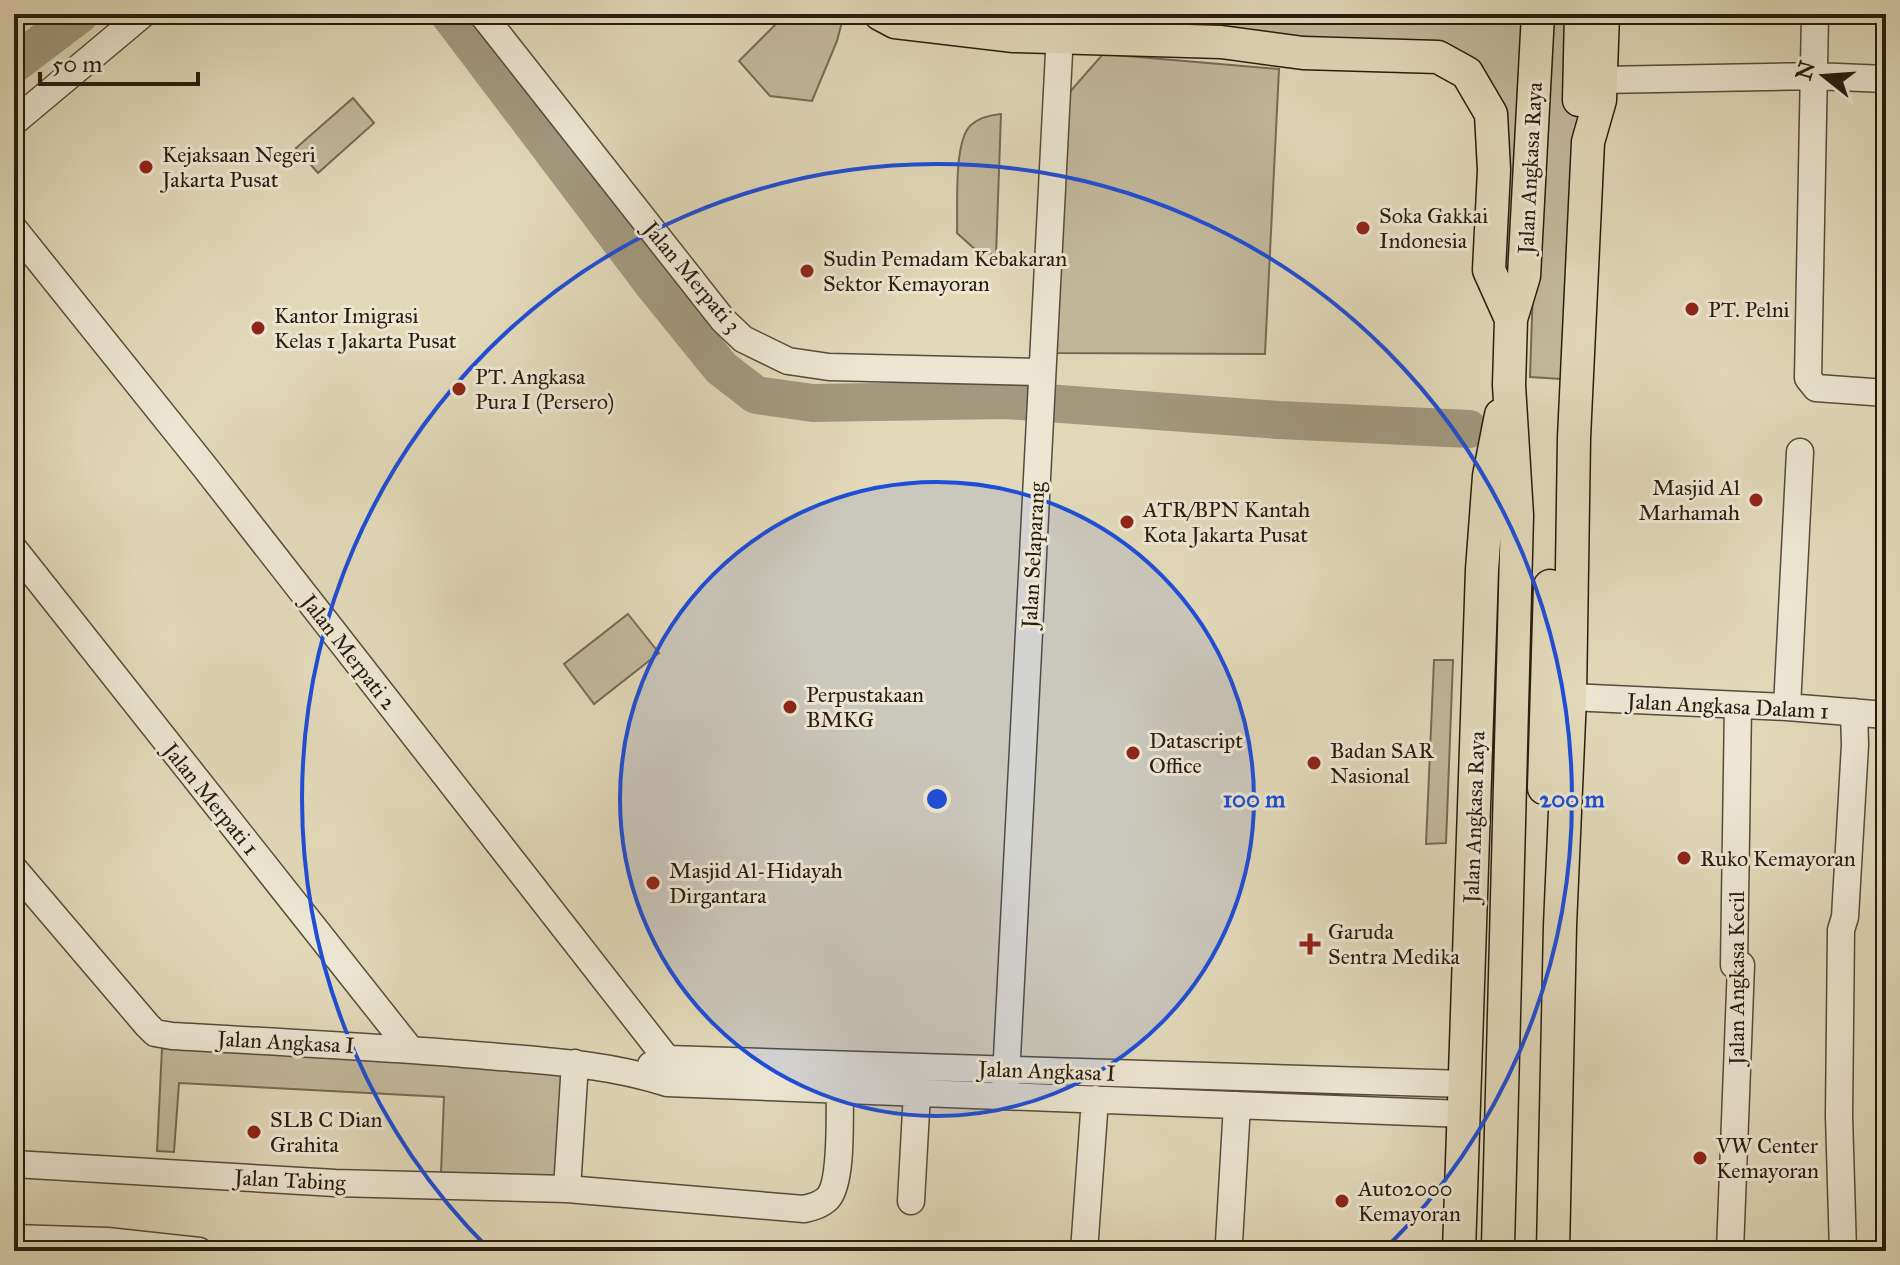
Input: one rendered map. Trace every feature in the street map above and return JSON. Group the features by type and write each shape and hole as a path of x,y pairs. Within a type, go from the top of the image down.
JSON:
{"main road":[{"path":"880,14 895,22 1014,36 1060,26"},
{"name":"Jalan Angkasa Raya","path":"1498,1246 1517,515 1509,385 1511,319 1524,276 1538,14"},
{"name":"Jalan Angkasa Raya","path":"1581,14 1578,96 1588,142"},
{"name":"Jalan Angkasa Raya","path":"1553,1251 1559,963 1570,697 1574,438 1588,142 1600,100 1603,14"},
{"name":"Jalan Angkasa Raya","path":"1060,26 1303,53 1438,57 1467,73 1491,114 1494,170 1489,270 1511,319"},
{"name":"Jalan Angkasa Raya","path":"1459,1251 1483,554 1493,446 1509,385"},
{"name":"Jalan Angkasa Raya","path":"1531,1251 1551,546 1557,501 1574,438"}],"street":[{"path":"14,122 143,14"},
{"name":"Jalan Merpati 3","path":"482,14 723,320 743,339 788,361 1041,396"},
{"path":"1815,14 1808,378 1816,388 1886,393"},
{"name":"Jalan Selaparang","path":"1006,1083 1060,26"},
{"path":"1601,80 1814,76 1886,79"},
{"name":"Jalan Merpati 2","path":"14,229 204,466 667,1071"},
{"path":"1787,707 1800,452"},
{"name":"Jalan Merpati 1","path":"14,549 410,1049"},
{"name":"Jalan Angkasa Dalam 1","path":"1570,697 1886,715"},
{"name":"Jalan Angkasa Kecil","path":"1730,1251 1741,965 1734,965 1738,705"},
{"path":"1843,1251 1839,1116 1841,930 1845,917 1855,745 1854,712"},
{"name":"Jalan Angkasa I","path":"14,869 155,1033 172,1036 410,1049 632,1071 1464,1099"},
{"path":"567,1189 575,1063"},
{"name":"Jalan Angkasa I","path":"667,1071 840,1089 917,1093 1006,1083 1095,1099 1237,1105 1464,1099"},
{"name":"Jalan Tabing","path":"14,1164 335,1183 567,1189 804,1209 820,1205 830,1197 836,1181 840,1089"},
{"path":"911,1201 917,1093"},
{"path":"1084,1251 1095,1099"},
{"path":"1229,1242 1237,1105"},
{"path":"14,1238 107,1241 199,1251"}],"shaded area":[{"path":"786,14 844,14 837,41 812,101 770,96 739,61"},
{"path":"881,14 1581,14 1588,142 1577,380 1530,377 1538,138 1511,319 1492,197 1467,73"},
{"path":"1103,54 1279,69 1265,354 1050,353 1068,94"},
{"path":"353,98 374,123 318,173 296,148"},
{"path":"1001,114 996,255 977,251 957,233 958,176 965,133 978,120"},
{"path":"628,614 659,653 594,704 564,664"},
{"path":"1434,660 1453,660 1446,843 1426,844"},
{"path":"162,1048 562,1069 556,1179 441,1173 444,1097 179,1083 174,1152 157,1151"}],"waterway":[{"path":"14,64 80,14"},
{"path":"449,14 653,284 721,368 756,395 813,403 1005,400 1279,420 1469,429"}],"place":[{"name":"Kejaksaan Negeri Jakarta Pusat","path":"146,167"},
{"name":"Soka Gakkai Indonesia","path":"1363,228"},
{"name":"Sudin Pemadam Kebakaran Sektor Kemayoran","path":"807,271"},
{"name":"PT. Pelni","path":"1692,309"},
{"name":"Kantor Imigrasi Kelas 1 Jakarta Pusat","path":"258,328"},
{"name":"PT. Angkasa Pura I (Persero)","path":"459,389"},
{"name":"Masjid Al Marhamah","path":"1756,500"},
{"name":"ATR/BPN Kantah Kota Jakarta Pusat","path":"1127,522"},
{"name":"Perpustakaan BMKG","path":"790,707"},
{"name":"Datascript Office","path":"1133,753"},
{"name":"Badan SAR Nasional","path":"1314,763"},
{"name":"Ruko Kemayoran","path":"1684,858"},
{"name":"Masjid Al-Hidayah Dirgantara","path":"653,883"},
{"name":"Garuda Sentra Medika","path":"1310,944"},
{"name":"SLB C Dian Grahita","path":"254,1132"},
{"name":"VW Center Kemayoran","path":"1700,1158"},
{"name":"Auto2000 Kemayoran","path":"1342,1201"}]}
